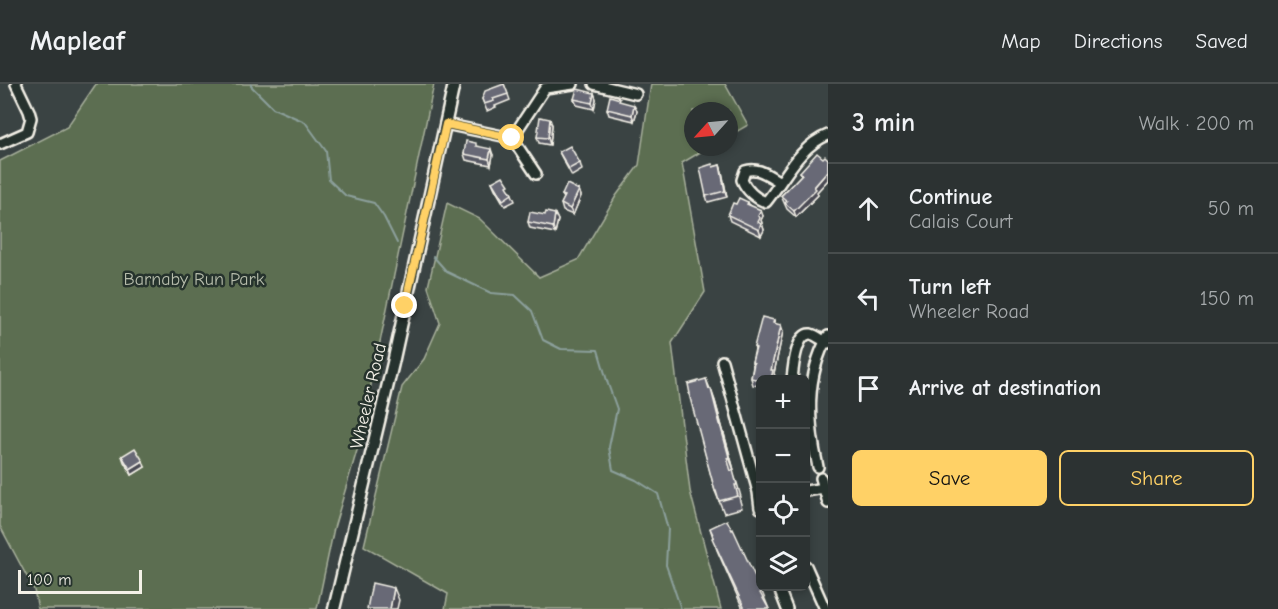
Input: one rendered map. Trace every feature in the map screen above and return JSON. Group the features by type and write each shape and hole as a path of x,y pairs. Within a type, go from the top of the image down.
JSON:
{"main road":[{"name":"Wheeler Road","path":"334,609 393,363 454,84"}],"street":[{"path":"0,144 27,132 31,118 15,84"},
{"path":"512,138 545,88 573,84"},
{"path":"594,84 636,94"},
{"path":"446,124 512,138 536,174"},
{"path":"780,182 806,150 828,135"},
{"path":"793,375 801,339 811,334 827,340 816,368 811,391 810,419 818,467"},
{"path":"722,361 756,483"},
{"path":"810,489 822,483 828,503"},
{"path":"810,575 825,609"},
{"path":"780,591 787,609"}],"green space":[{"name":"Barnaby Run Park","path":"96,84 434,84 358,447 334,528 317,609 38,609 34,590 0,526 0,161 67,127"},
{"path":"651,84 725,84 735,102 684,102 684,156 694,156 682,163 705,292 672,343 690,491 721,609 445,609 448,594 364,546 402,387 424,359 440,323 428,287 447,203 480,219 539,277 578,260 616,196 639,165"},
{"path":"738,107 748,125 738,131"}],"building":[{"path":"504,84 508,94 484,104 482,99 485,91"},
{"path":"577,89 594,93 592,103 574,99"},
{"path":"610,96 634,105 632,115 607,109"},
{"path":"540,117 550,119 548,138 537,137"},
{"path":"466,141 491,149 489,159 464,154"},
{"path":"570,146 580,163 569,169 559,152"},
{"path":"817,153 828,159 828,171 814,187 816,189 794,211 781,196 802,174 800,172"},
{"path":"712,164 713,167 720,165 725,191 706,196 700,168"},
{"path":"503,176 512,194 503,200 492,182"},
{"path":"567,184 579,190 570,209 561,204"},
{"path":"739,198 761,210 758,216 760,218 758,222 761,224 759,230 728,215 733,203 736,204"},
{"path":"530,212 555,214 553,227 528,222"},
{"path":"762,317 774,320 773,323 781,325 771,370 773,370 772,375 756,375 756,379 751,378 756,348 754,347"},
{"path":"706,379 711,389 729,457 727,458 737,485 735,485 738,496 719,501 689,394 688,384"},
{"path":"135,448 143,461 130,469 122,456"},
{"path":"727,520 756,579 756,591 762,591 760,593 769,609 745,609 712,538 714,537 710,528"},
{"path":"372,583 394,588 390,609 367,609"}],"waterway":[{"path":"251,84 273,108 305,122 326,151 329,180 346,196 374,203 397,243"},
{"path":"433,256 447,272 491,293 515,295 532,311 543,340 561,349 598,350 617,409 609,447 613,470 636,480 658,494 668,529 666,565 681,609"}],"route":[{"path":"405,306 446,124 512,138"}]}
